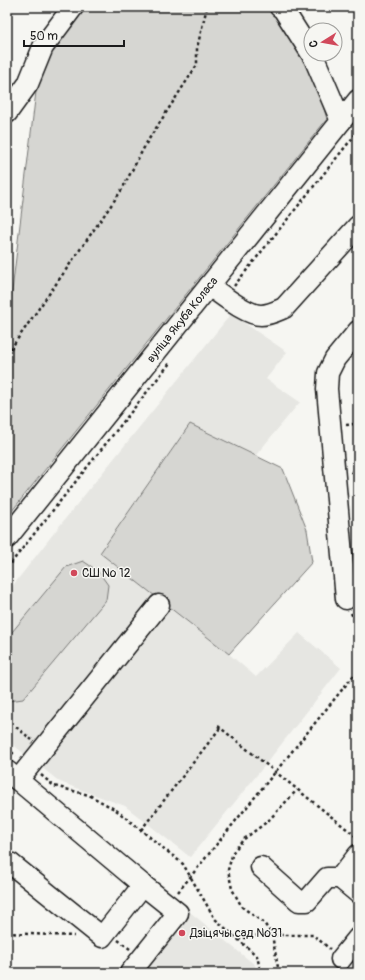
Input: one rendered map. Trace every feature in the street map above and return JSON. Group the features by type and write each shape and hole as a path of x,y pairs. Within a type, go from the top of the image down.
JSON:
{"street":[{"path":"7,113 28,84 42,47 73,7"},
{"path":"280,7 283,9 303,41"},
{"path":"316,62 350,126"},
{"name":"вуліца Якуба Коласа","path":"7,538 217,291 350,126 358,100"},
{"path":"217,291 248,311 260,315 273,313 284,308 358,226"},
{"path":"346,599 327,389 328,373 335,359 358,331"},
{"path":"130,973 178,913 143,885 18,772 159,605"},
{"path":"340,878 358,855"},
{"path":"10,863 102,937 143,885"},
{"path":"261,867 299,901 307,901 327,878 340,878 358,893"},
{"path":"341,959 358,938"}],"path":[{"path":"7,354 122,192 147,142 197,65 197,48 206,7"},
{"path":"217,291 350,126"},
{"path":"7,568 173,360"},
{"path":"190,878 274,772 358,670"},
{"path":"141,830 219,727 358,838"},
{"path":"16,728 36,743"},
{"path":"7,748 18,772 54,786 89,795 116,810 183,864 215,919 257,956 261,973"},
{"path":"7,933 102,937"},
{"path":"238,939 260,935 313,935 341,959"},
{"path":"272,935 279,973"}],"shaded area":[{"path":"81,7 269,7 303,53 303,62 310,62 311,64 327,119 7,517 7,316 9,316 38,75 52,43"},
{"name":"СШ № 12","path":"231,314 287,352 266,379 300,402 256,455 190,425 100,553 229,654 256,677 299,633 341,668 190,857 125,806 60,782 7,740 7,593"},
{"path":"190,424 283,469 307,530 312,562 229,654 100,553"},
{"path":"83,561 98,571 108,585 106,600 23,699 7,700 7,638 66,567"},
{"name":"Дзіцячы сад №31","path":"175,900 255,965 256,973 116,973"}],"place":[{"name":"СШ № 12","path":"74,573"},
{"name":"Дзіцячы сад №31","path":"182,933"}]}
